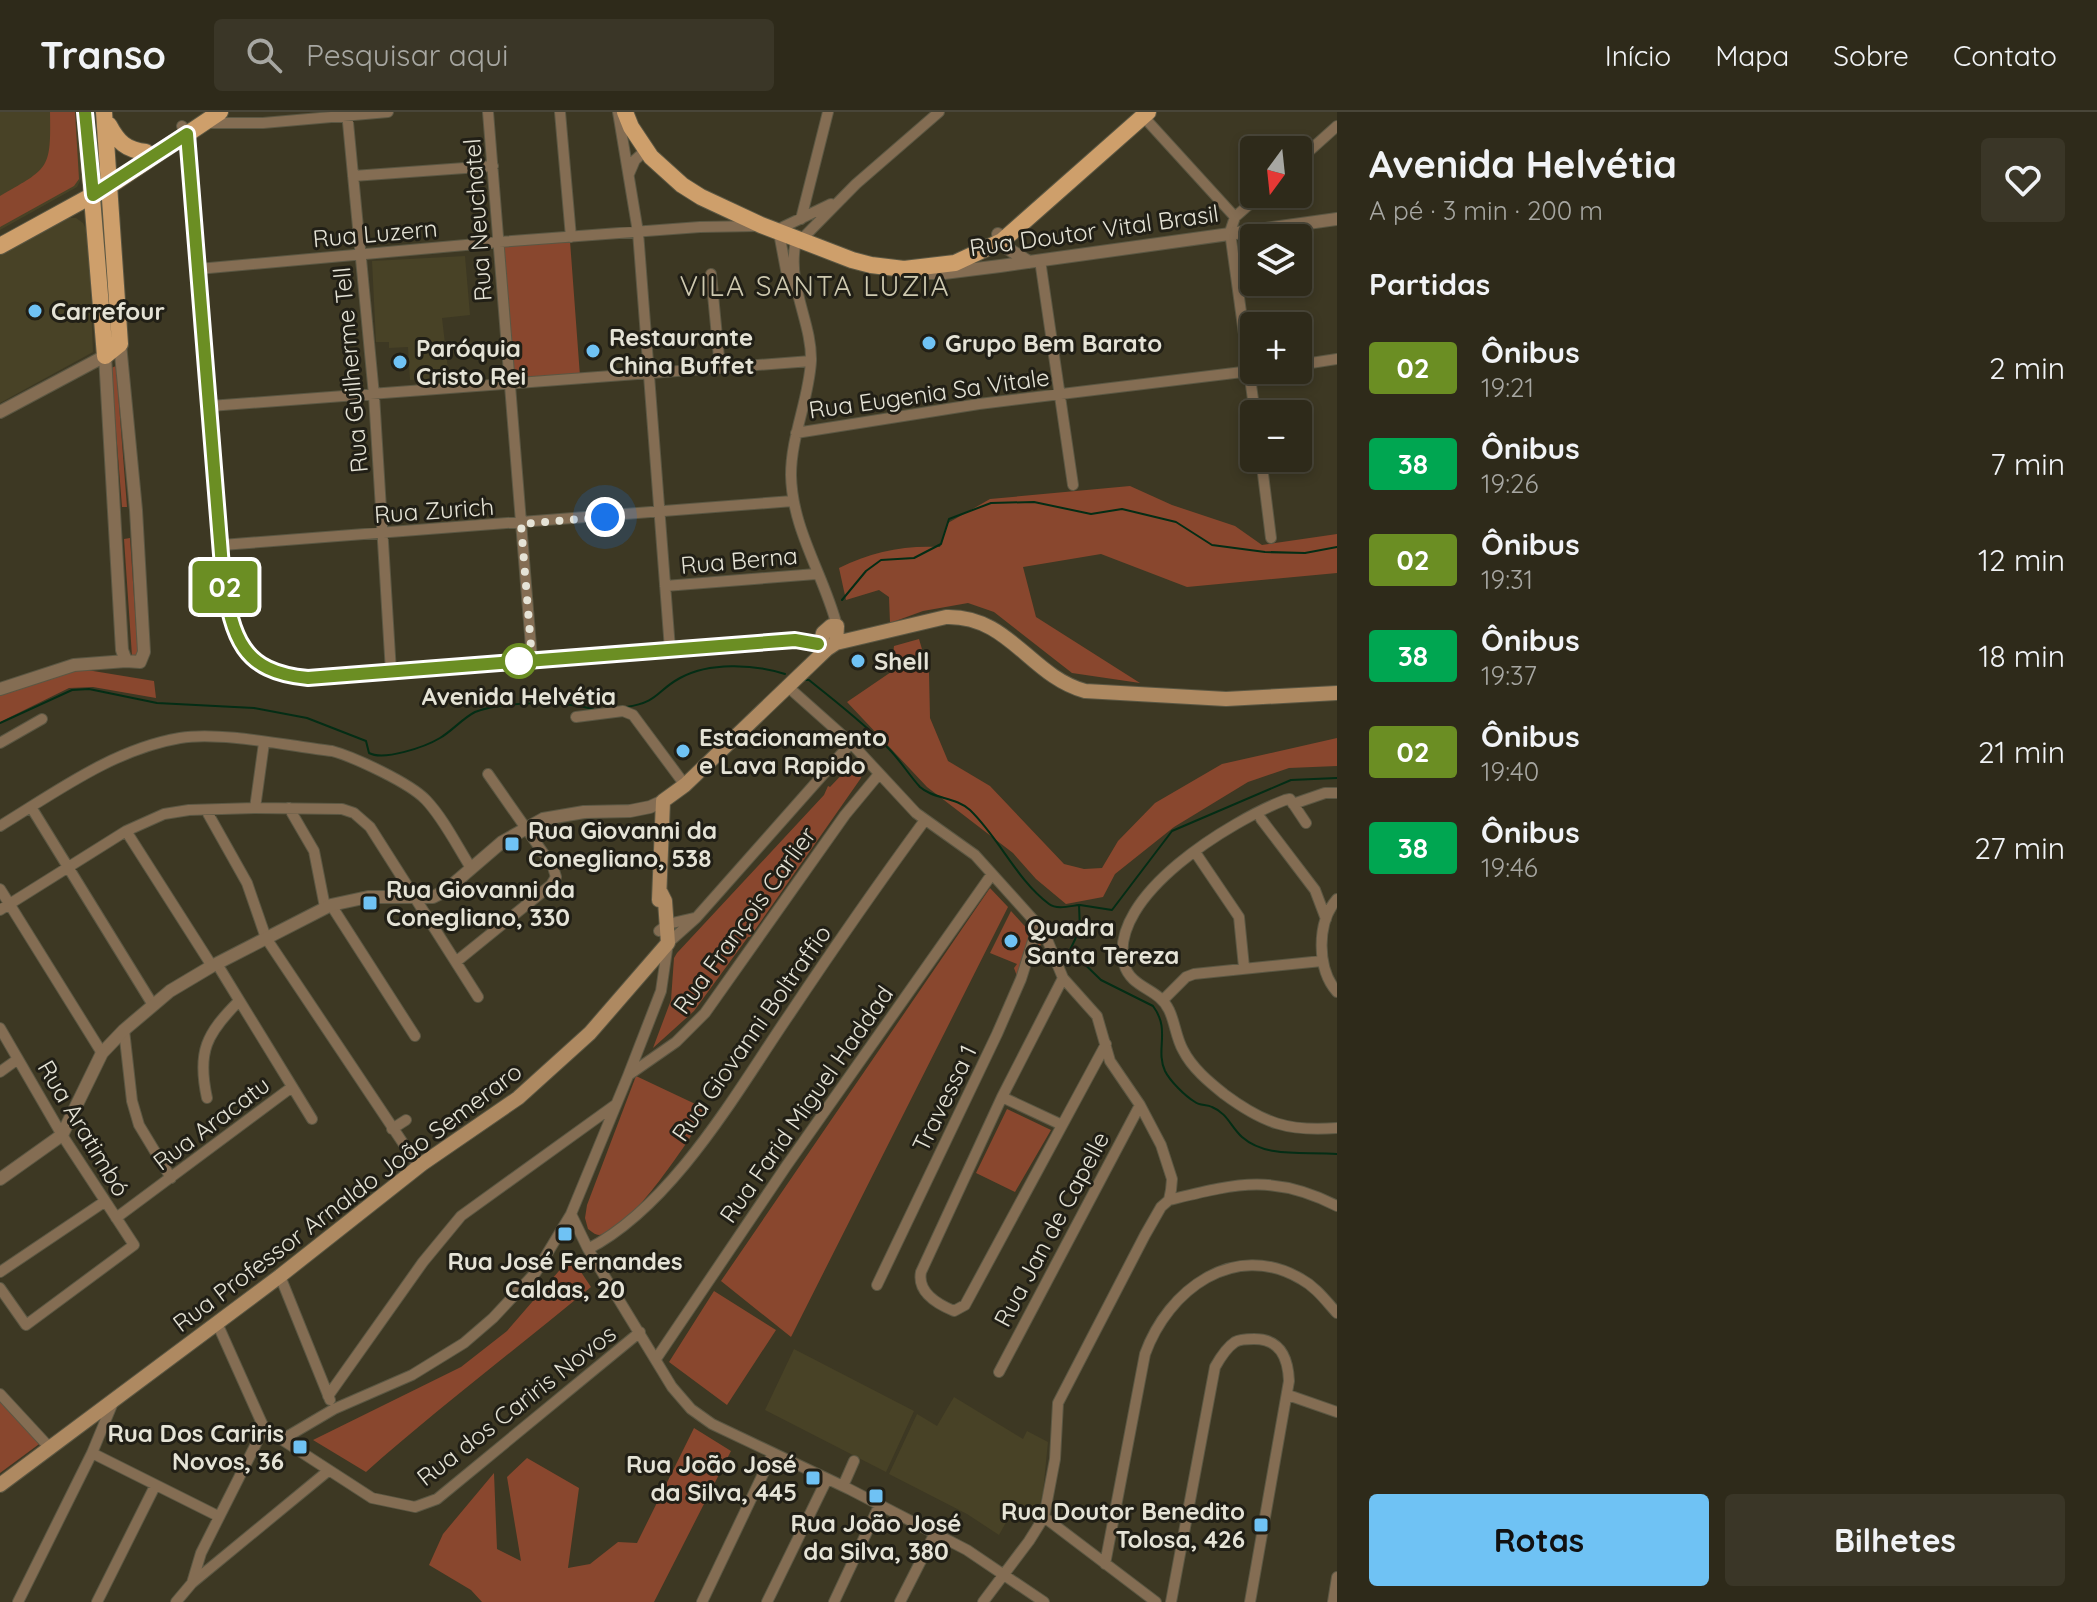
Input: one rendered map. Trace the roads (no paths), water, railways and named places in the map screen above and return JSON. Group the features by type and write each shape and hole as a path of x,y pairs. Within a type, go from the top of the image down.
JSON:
{"main road":[{"path":"85,112 105,356"},
{"path":"110,180 146,152 220,112"},
{"path":"625,112 646,150 682,185 761,225 802,232 858,254 910,262 958,254 1002,241"},
{"path":"634,112 642,131 653,145 688,178 715,196 781,230"},
{"path":"802,232 871,265 904,269 955,263 1002,241 1141,113"},
{"path":"104,114 119,142 134,151 146,152"},
{"path":"104,114 120,344 105,356"},
{"path":"0,235 110,180 184,130"},
{"path":"0,246 64,212 92,190"},
{"path":"64,212 85,221 97,241"},
{"path":"664,938 658,903 661,893 663,801 685,785 787,686 828,638 859,639 946,617 961,617 978,620 997,631 1055,679 1085,691 1226,699 1337,693"},
{"name":"Rua Professor Arnaldo João Semeraro","path":"0,1485 280,1276 419,1167 499,1112 590,1033 664,938"}],"street":[{"path":"204,118 263,123 388,112"},
{"name":"Rua Neuchatel","path":"488,112 532,659"},
{"path":"560,112 571,237"},
{"path":"618,112 638,232 670,649"},
{"path":"184,130 223,579 230,616 247,654 266,667 290,676 308,678 828,638 832,607 816,574 793,501 791,475 811,361 795,287 794,254 802,232 828,112"},
{"path":"802,232 939,112"},
{"path":"1141,113 1235,217"},
{"name":"Rua Guilherme Tell","path":"347,114 374,395 391,672"},
{"path":"1312,148 1337,126"},
{"path":"629,176 635,160 646,150"},
{"path":"353,176 493,166"},
{"path":"802,232 842,198"},
{"path":"700,227 716,218 720,206"},
{"path":"1244,312 1230,232 1235,217 1245,208"},
{"name":"Rua Doutor Vital Brasil","path":"904,269 930,274 1000,266 1337,219"},
{"name":"Rua Luzern","path":"198,269 499,242 761,225"},
{"path":"781,230 786,270 795,287"},
{"path":"1000,266 1002,241 1035,261 1060,394 1073,485"},
{"path":"711,274 720,368"},
{"path":"0,689 74,665 140,662 144,652 136,510 120,344"},
{"path":"0,412 105,356 122,650 126,661"},
{"path":"1312,363 1337,359"},
{"path":"210,406 811,361"},
{"name":"Rua Eugenia Sa Vitale","path":"796,433 1060,394 1240,373"},
{"path":"1263,472 1271,538"},
{"name":"Rua Zurich","path":"222,545 793,501"},
{"path":"114,512 124,516 136,510"},
{"path":"115,538 127,530 137,535"},
{"name":"Rua Berna","path":"665,586 816,574"},
{"path":"787,686 851,743 925,820 963,844 1038,925 1063,978 1097,1016 1110,1061 1140,1105 1161,1145 1172,1179 1169,1200"},
{"path":"576,717 623,711 633,715 685,785"},
{"path":"0,743 42,719"},
{"path":"0,826 99,766 136,750 193,737 264,743 341,754 419,793 432,807 471,868"},
{"path":"255,808 264,743"},
{"name":"Rua Professor Arnaldo João Semeraro","path":"664,938 696,918 851,743"},
{"path":"457,961 551,885 556,877 553,867 488,774"},
{"name":"Rua François Carlier","path":"628,1076 676,1042 705,1013 845,815 879,774"},
{"path":"1293,804 1325,793 1337,793"},
{"path":"1306,823 1290,799 1240,822 1195,852 1159,881 1146,896 1128,926 1124,963 1131,978 1164,999 1182,1049 1197,1069 1252,1115 1291,1128 1337,1128"},
{"path":"0,1179 62,1135 102,1053 124,1030 170,991 215,965 328,906 368,897 433,897 445,891 502,842 526,827 560,816 630,811 663,801"},
{"path":"31,807 153,1005"},
{"path":"5,907 126,831 164,814 255,808 342,809 362,818 478,997"},
{"path":"289,808 314,851 328,906 415,1036"},
{"path":"206,810 241,870 266,938 419,1167"},
{"path":"1261,819 1315,890 1326,919"},
{"name":"Rua Giovanni Boltraffio","path":"588,1249 613,1234 674,1178 925,820"},
{"path":"126,831 239,1001 312,1119"},
{"path":"1195,852 1239,917 1244,967"},
{"name":"Rua Farid Miguel Haddad","path":"656,1359 787,1165 992,874"},
{"path":"0,889 5,907 102,1053"},
{"path":"1337,899 1326,919 1322,961 1329,983 1337,992"},
{"path":"283,1439 334,1409 412,1375 464,1343 481,1330 536,1272 571,1214 661,991 657,970 664,938 696,918"},
{"name":"Travessa 1","path":"877,1285 997,1034 1021,979 1038,925"},
{"path":"1164,999 1186,977 1194,974 1322,961"},
{"path":"1063,978 1002,1097 921,1272 920,1285 924,1291 948,1308 954,1311 965,1305 1106,1044"},
{"path":"207,1098 201,1071 203,1051 217,1027 239,1001"},
{"name":"Rua Aratimbó","path":"0,1028 62,1135 133,1244 133,1248 26,1325 0,1288"},
{"path":"124,1030 132,1101 139,1125 171,1178"},
{"path":"0,1072 18,1059"},
{"name":"Rua Aracatu","path":"116,1218 292,1087"},
{"path":"1002,1097 1062,1125"},
{"path":"328,1396 423,1262 461,1216 617,1104"},
{"name":"Rua Jan de Capelle","path":"999,1372 1140,1105"},
{"path":"392,1129 406,1120"},
{"path":"983,1602 1044,1517 1055,1459 1058,1403 1161,1207 1169,1200 1216,1188 1263,1183 1284,1185 1337,1206"},
{"path":"0,1272 104,1202"},
{"path":"571,1214 588,1249 672,1387 691,1409 712,1424 935,1533 1004,1574 1038,1600"},
{"path":"1105,1564 1145,1354 1152,1334 1172,1306 1195,1283 1211,1275 1242,1267 1258,1267 1299,1278 1337,1313"},
{"path":"280,1276 334,1409"},
{"path":"192,1583 196,1566 218,1516 264,1428 217,1323"},
{"name":"Rua dos Cariris Novos","path":"264,1428 372,1498 415,1507 437,1499 640,1332"},
{"path":"1171,1602 1215,1367 1227,1348 1237,1341 1265,1339 1279,1347 1285,1355 1288,1395 1253,1601"},
{"path":"0,1394 49,1447"},
{"path":"1288,1395 1337,1412"},
{"path":"18,1602 92,1453 115,1398"},
{"path":"92,1453 218,1516"},
{"path":"702,1602 773,1453"},
{"path":"843,1486 854,1461"},
{"path":"176,1602 192,1583 328,1471"},
{"path":"767,1602 827,1479"},
{"path":"97,1602 155,1486"},
{"path":"834,1602 880,1504"},
{"path":"1044,1517 1156,1602"},
{"path":"900,1602 935,1533"},
{"path":"1333,1602 1337,1577"}],"waterway":[{"path":"842,600 866,571 881,560 914,558 941,544 949,519 991,503 1034,502 1091,514 1122,509 1176,522 1212,545 1265,552 1305,553 1337,547"},
{"path":"626,707 645,702 680,678 704,669 732,666 785,674"},
{"path":"805,680 809,680 870,731 925,791 970,810 1027,883 1049,904 1060,907 1079,905 1080,929 1070,950 1101,980 1153,1006 1161,1023 1162,1063 1170,1079 1182,1092 1197,1103 1217,1110 1242,1137 1263,1149 1337,1154"},
{"path":"0,723 72,690 89,689 157,703 254,708 307,718 366,741 369,753 384,755 433,742 475,712 487,708 534,703 593,709"},
{"path":"1080,905 1112,910 1172,831 1291,780 1337,778"}],"place":[{"name":"Carrefour","path":"35,311"},
{"name":"Grupo Bem Barato","path":"929,343"},
{"name":"Restaurante China Buffet","path":"593,351"},
{"name":"Paróquia Cristo Rei","path":"400,362"},
{"name":"Avenida Helvétia","path":"519,661"},
{"name":"Shell","path":"858,661"},
{"name":"Estacionamento e Lava Rapido","path":"683,751"},
{"name":"Rua Giovanni da Conegliano, 538","path":"512,844"},
{"name":"Rua Giovanni da Conegliano, 330","path":"370,903"},
{"name":"Quadra Santa Tereza","path":"1011,941"},
{"name":"Rua José Fernandes Caldas, 20","path":"565,1234"},
{"name":"Rua Dos Cariris Novos, 36","path":"300,1447"},
{"name":"Rua João José da Silva, 445","path":"813,1478"},
{"name":"Rua João José da Silva, 380","path":"876,1496"},
{"name":"Rua Doutor Benedito Tolosa, 426","path":"1261,1525"}],"district":[{"name":"VILA SANTA LUZIA","path":"815,285"}]}
